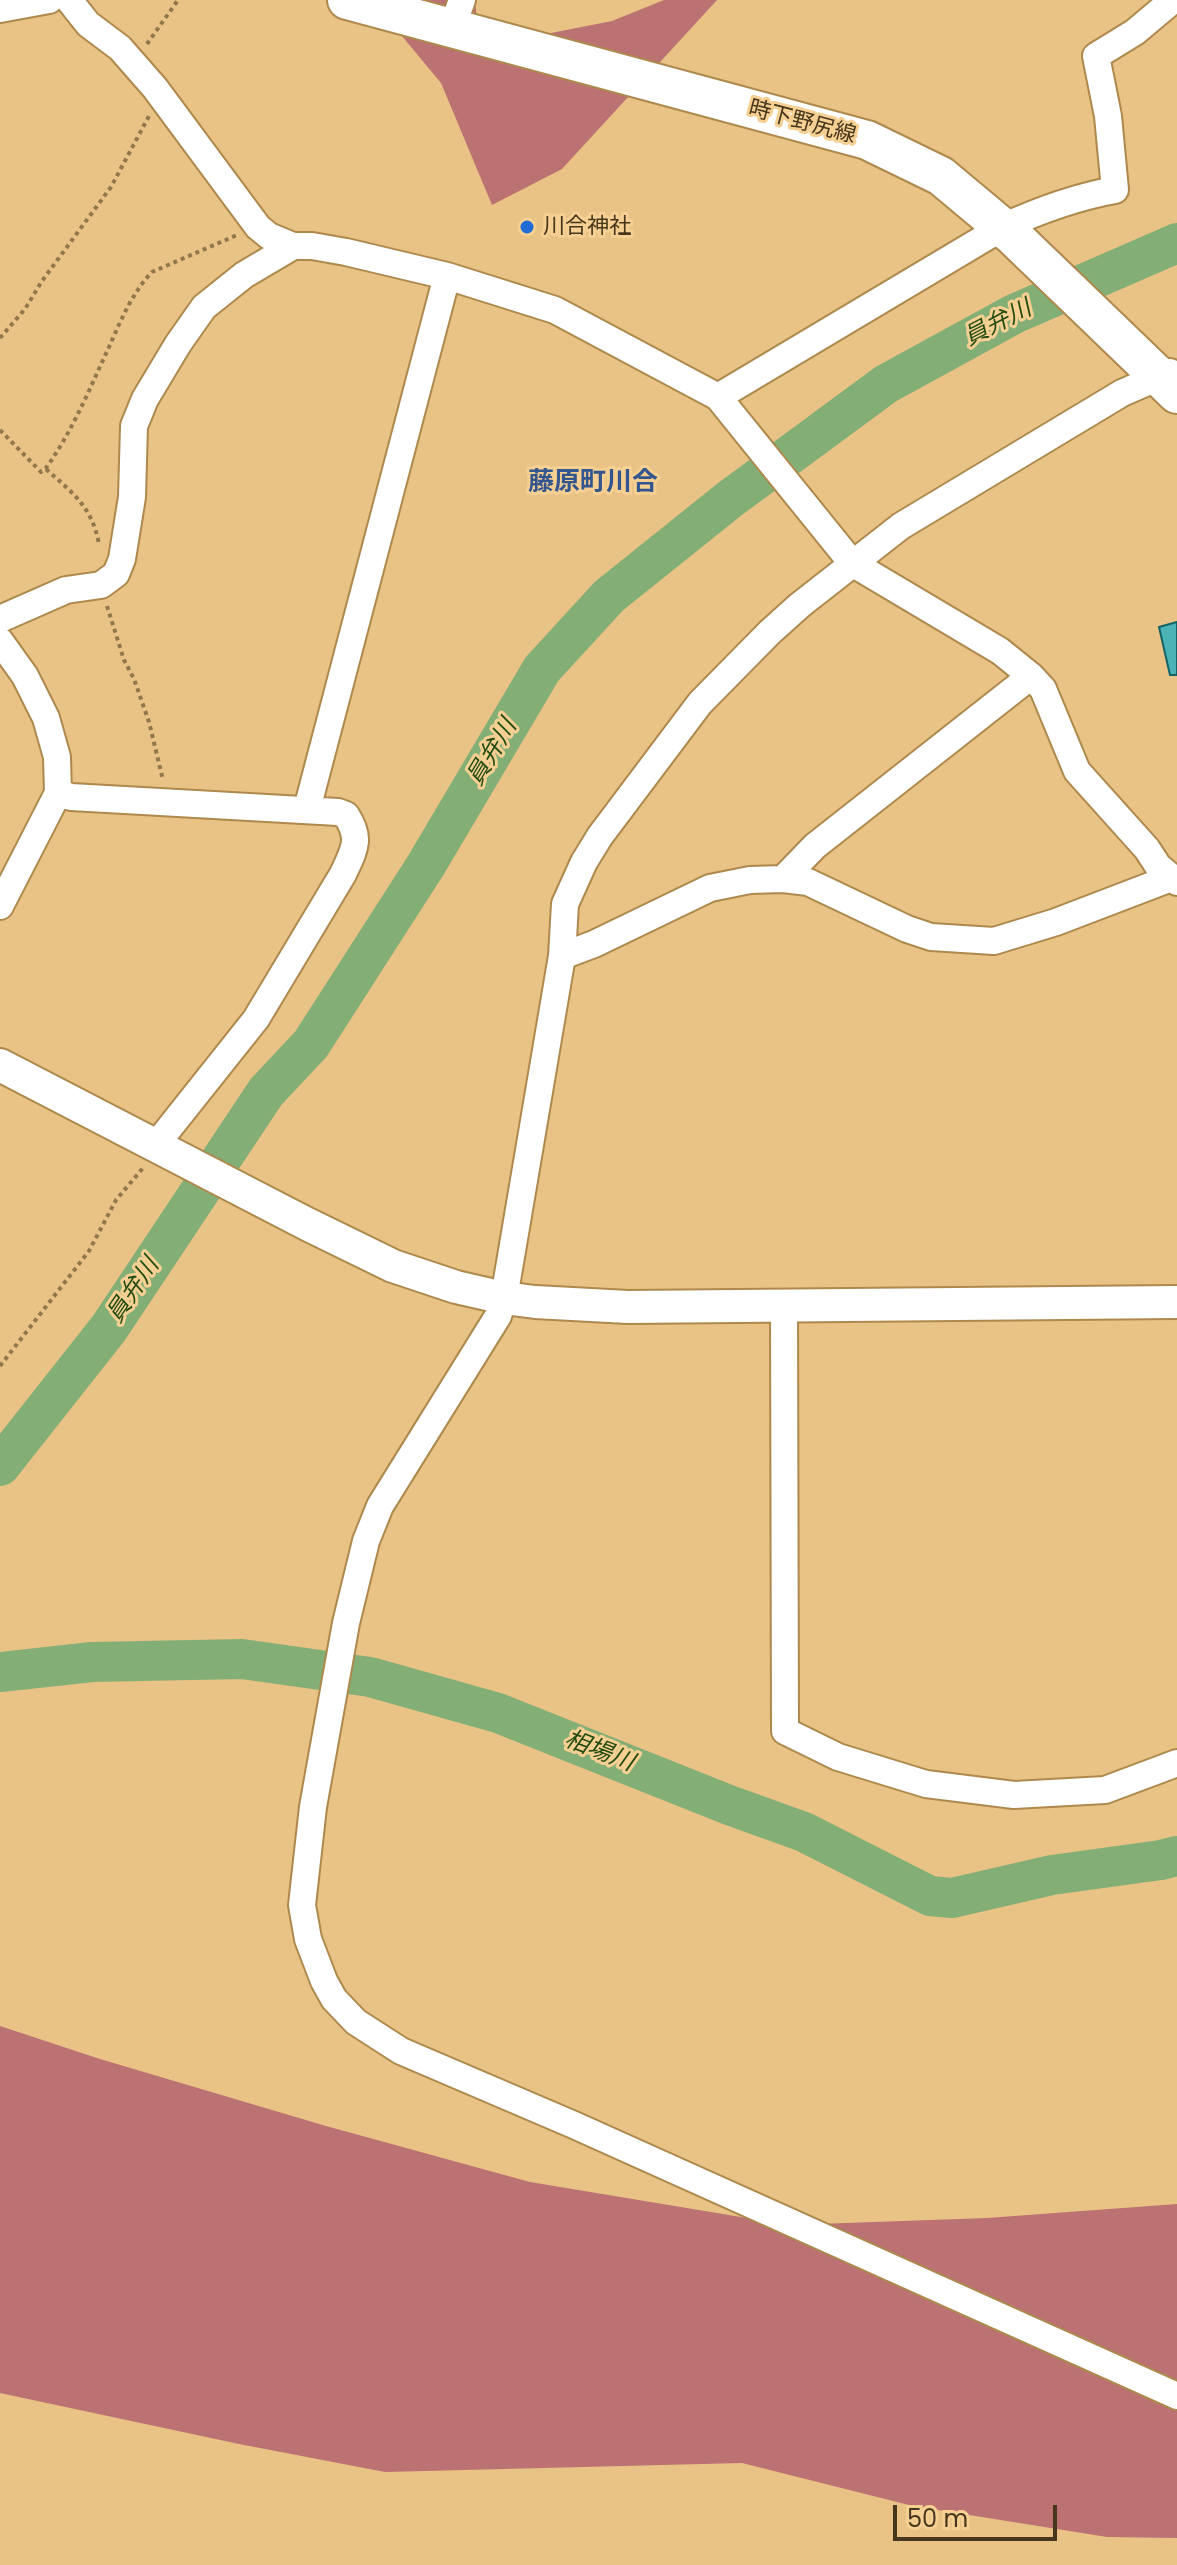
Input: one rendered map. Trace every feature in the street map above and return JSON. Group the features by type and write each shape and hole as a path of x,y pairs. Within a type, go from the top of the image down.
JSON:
{"main road":[{"name":"時下野尻線","path":"347,0 457,14 867,140 941,176 1009,232 1165,377"}],"street":[{"path":"0,9 49,0"},
{"path":"69,0 88,24 120,48 133,63 258,227 269,236 293,246 346,252 447,276 555,310 722,402 849,559 1000,651 1031,676 1043,689 1077,771 1174,880 994,941 931,937 907,929 808,882 750,880 710,888 594,944 562,956"},
{"path":"722,402 1041,210 1115,190 1108,116 1096,56 1135,32 1173,0"},
{"path":"0,619 66,590 104,583 116,574 122,559 132,497 134,426 145,399 204,307 225,288 293,246"},
{"path":"307,809 447,276"},
{"path":"1165,377 1122,393 849,559 770,632 700,703 600,836 571,886 565,904 562,956 504,1298 498,1316 371,1524 346,1623 318,1779 302,1905 308,1939 324,1981 344,2011 372,2034 423,2061 574,2125 1177,2396"},
{"path":"0,641 25,676 46,718 57,757 58,793 0,906"},
{"path":"783,879 815,846 1031,676"},
{"path":"58,793 71,797 307,809 346,815 356,834 355,848 349,861 256,1019 159,1148"},
{"path":"0,1065 393,1266 456,1287 504,1298 628,1307 1177,1302"},
{"path":"784,1306 785,1731 838,1757 926,1784 1014,1795 1105,1790 1177,1763"}],"path":[{"path":"133,63 178,0"},
{"path":"0,338 25,309 111,187 152,109 163,99"},
{"path":"0,430 41,472 80,408 130,300 143,282 152,272 258,227"},
{"path":"46,468 85,505 91,515 98,535 101,570 124,660 149,722 169,802"},
{"path":"0,1366 89,1251 116,1200 159,1148"}],"shaded area":[{"path":"372,0 475,0 480,47 612,21 664,0 717,0 562,169 492,205 441,83"},
{"path":"0,2026 326,2126 530,2182 789,2225 987,2218 1177,2204 1177,2538 1107,2537 913,2506 742,2463 385,2472 0,2393"}],"building":[{"path":"1177,622 1177,675 1170,675 1159,627"}],"waterway":[{"name":"員弁川","path":"0,1466 109,1328 266,1092 311,1044 426,865 542,669 609,596 730,499 886,384 1014,314 1177,243"},
{"name":"相場川","path":"0,1672 92,1662 242,1659 370,1677 498,1713 804,1832 930,1896 952,1898 1052,1875 1177,1856"}],"place":[{"name":"川合神社","path":"527,227"}],"district":[{"name":"藤原町川合","path":"593,483"}]}
